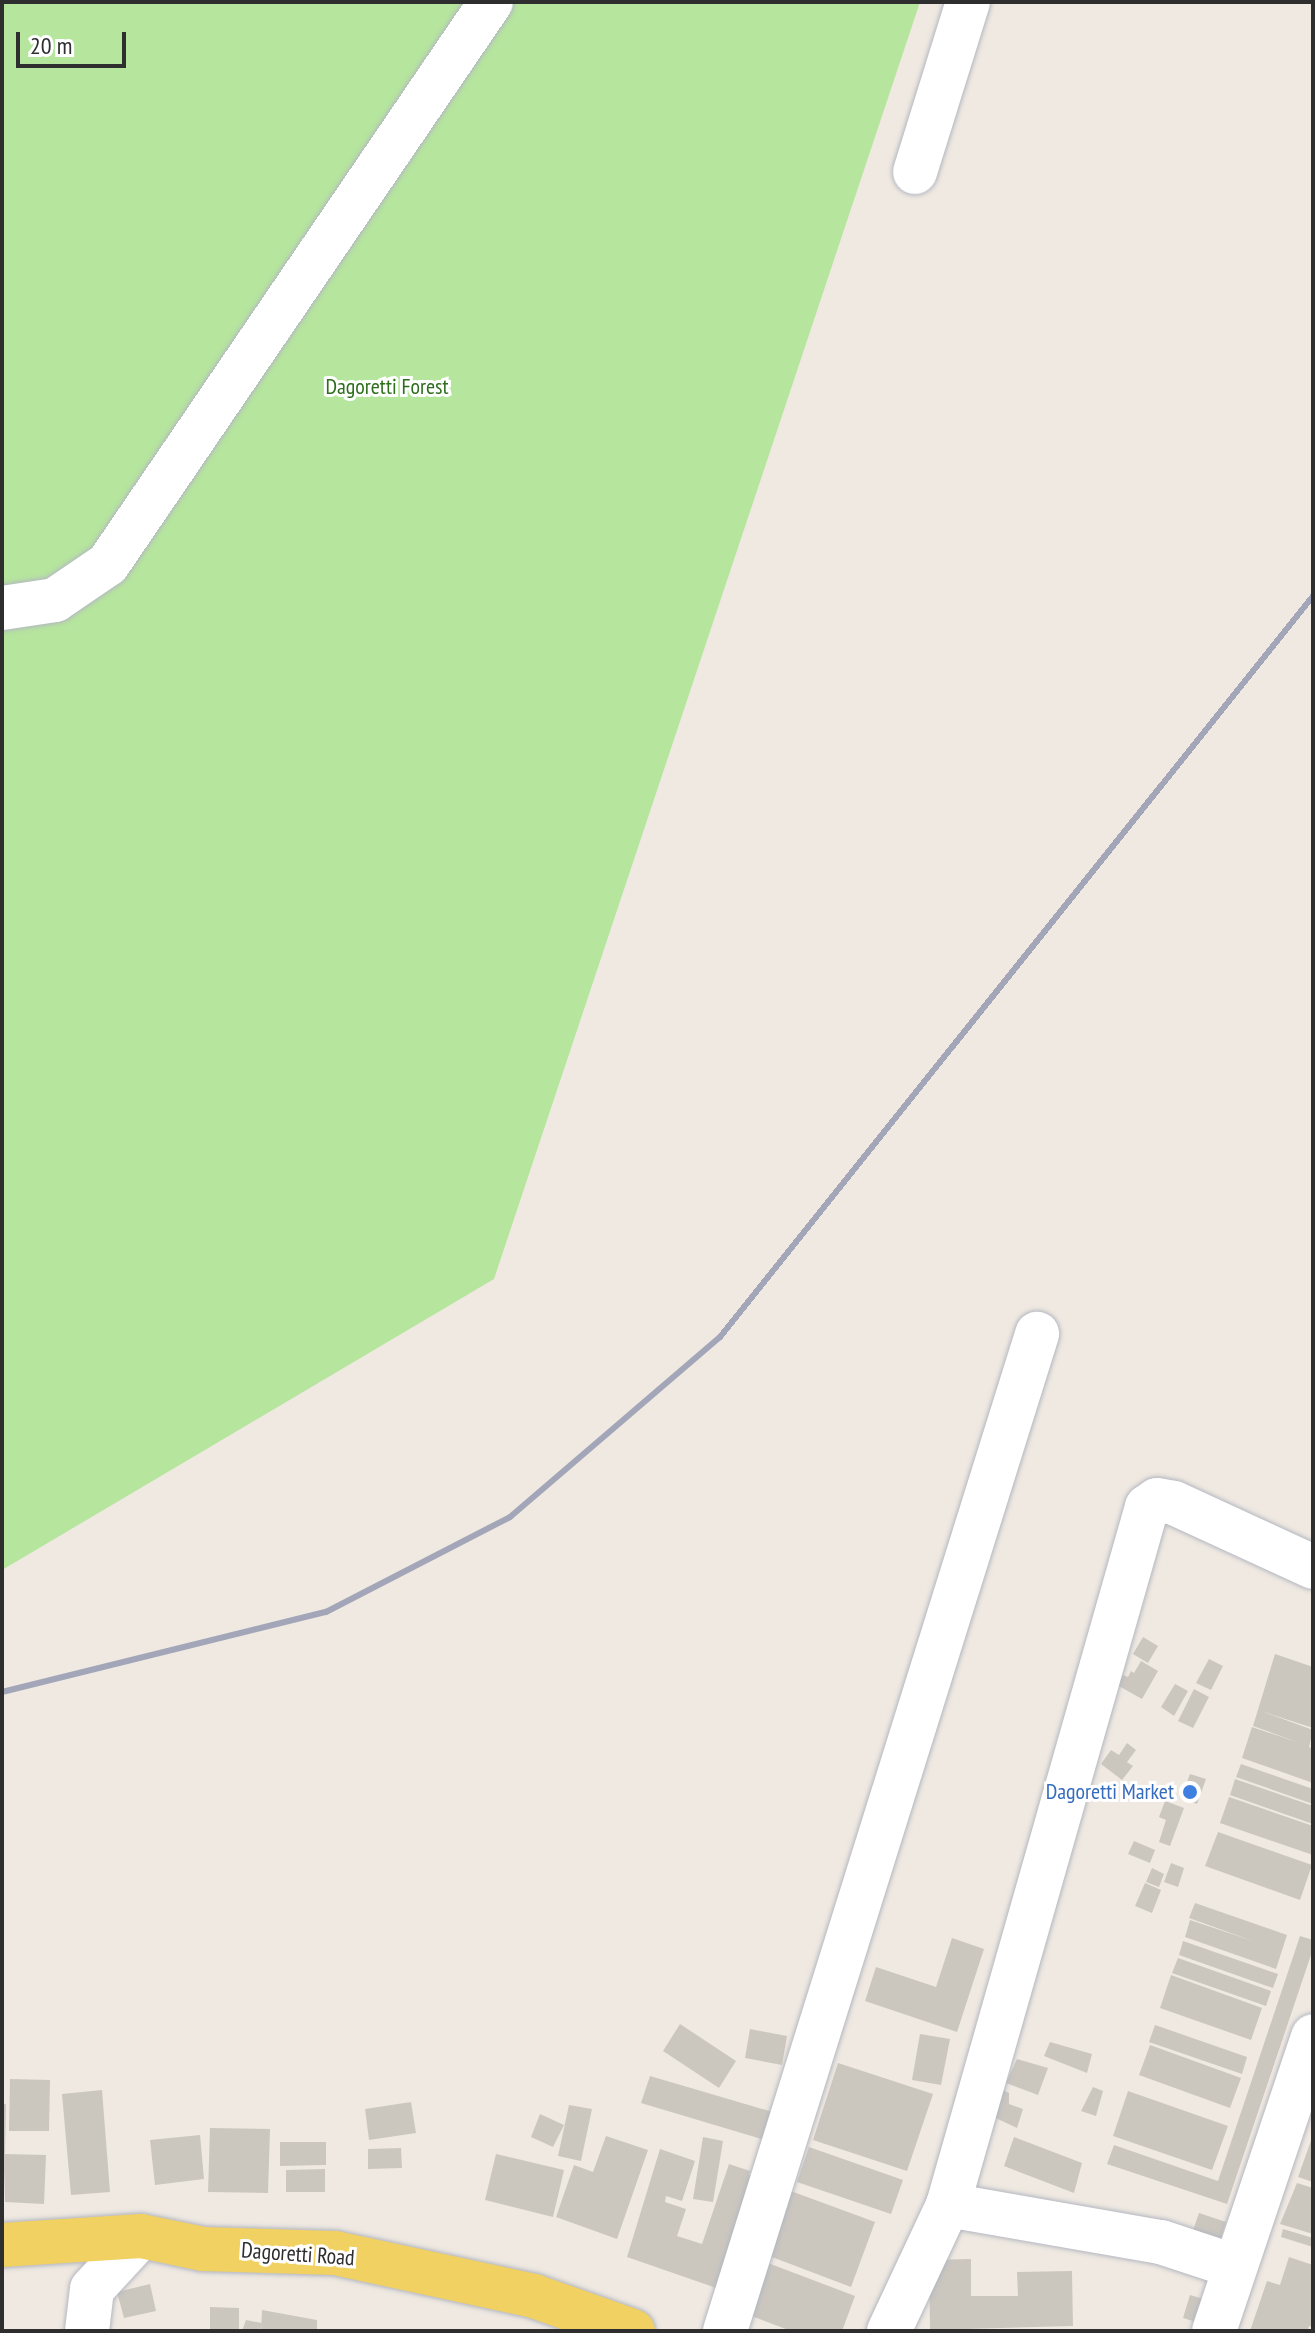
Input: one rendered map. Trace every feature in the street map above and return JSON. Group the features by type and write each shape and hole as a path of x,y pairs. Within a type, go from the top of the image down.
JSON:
{"main road":[{"name":"Dagoretti Road","path":"2,2245 141,2236 203,2249 349,2255 534,2296 633,2331"}],"street":[{"path":"2,608 55,600 108,564 491,2"},
{"path":"915,172 968,2"},
{"path":"725,2331 1037,1334"},
{"path":"889,2331 948,2205 1147,1507 1157,1500 1174,1503 1313,1567"},
{"path":"1214,2331 1233,2266 1313,2036"},
{"path":"948,2205 1161,2242 1233,2266"},
{"path":"87,2331 92,2289 141,2236"}],"green space":[{"name":"Dagoretti Forest","path":"2,2 920,2 494,1279 2,1570"}],"building":[{"path":"1143,1637 1158,1646 1148,1663 1133,1654"},
{"path":"1275,1654 1313,1667 1313,1728 1261,1711 1313,1730 1309,1747 1313,1749 1313,1783 1242,1758 1252,1727 1300,1743 1253,1726"},
{"path":"1209,1659 1223,1666 1211,1690 1196,1683"},
{"path":"1141,1661 1158,1671 1142,1699 1117,1685 1123,1675 1128,1677 1131,1671 1134,1673"},
{"path":"1175,1684 1188,1691 1174,1716 1161,1707"},
{"path":"1194,1689 1209,1697 1193,1728 1178,1721"},
{"path":"1127,1743 1136,1750 1127,1762 1133,1766 1122,1780 1101,1764 1111,1750 1119,1755"},
{"path":"1241,1764 1313,1789 1313,1804 1236,1777"},
{"path":"1190,1774 1206,1779 1197,1804 1181,1798"},
{"path":"1235,1779 1313,1806 1313,1824 1230,1795"},
{"path":"1229,1797 1313,1826 1313,1855 1220,1823"},
{"path":"1165,1801 1184,1808 1170,1846 1159,1842 1166,1820 1159,1817"},
{"path":"1218,1832 1312,1865 1300,1900 1205,1866"},
{"path":"1134,1841 1155,1850 1150,1863 1128,1854"},
{"path":"1171,1863 1184,1868 1178,1887 1164,1882"},
{"path":"1152,1868 1164,1874 1159,1887 1146,1882"},
{"path":"1145,1883 1161,1890 1152,1913 1135,1906"},
{"path":"1195,1903 1287,1935 1276,1969 1185,1937 1190,1920 1253,1941 1189,1918"},
{"path":"1300,1936 1313,1940 1313,1949 1227,2204 1107,2164 1114,2145 1218,2181"},
{"path":"952,1938 984,1949 957,2032 865,2001 876,1967 936,1987"},
{"path":"1183,1941 1278,1974 1273,1988 1179,1955"},
{"path":"1178,1958 1271,1991 1266,2006 1172,1973"},
{"path":"1171,1975 1262,2008 1251,2040 1160,2008"},
{"path":"680,2024 736,2061 719,2088 663,2051"},
{"path":"1155,2025 1247,2057 1242,2074 1149,2042"},
{"path":"750,2029 787,2036 782,2065 745,2058"},
{"path":"920,2034 950,2039 941,2085 912,2080"},
{"path":"1050,2042 1092,2054 1087,2073 1044,2056"},
{"path":"1150,2045 1241,2078 1230,2108 1139,2075"},
{"path":"1017,2059 1048,2068 1038,2095 1006,2083"},
{"path":"838,2063 933,2094 907,2171 813,2140"},
{"path":"650,2076 783,2115 775,2143 641,2103"},
{"path":"10,2079 50,2080 49,2131 9,2131"},
{"path":"992,2085 1009,2093 1009,2104 1023,2109 1017,2128 983,2112"},
{"path":"1093,2087 1103,2091 1096,2116 1081,2111"},
{"path":"102,2090 110,2192 71,2195 62,2094"},
{"path":"1128,2091 1228,2126 1212,2170 1113,2136"},
{"path":"411,2102 416,2133 369,2140 365,2109"},
{"path":"2,2104 6,2104 5,2154 46,2155 44,2204 5,2202"},
{"path":"569,2105 592,2109 581,2161 558,2156"},
{"path":"540,2114 564,2125 553,2147 531,2137"},
{"path":"210,2128 270,2129 268,2193 208,2192"},
{"path":"200,2135 204,2179 155,2185 150,2140"},
{"path":"1313,2135 1313,2182 1298,2177"},
{"path":"606,2136 648,2150 617,2239 556,2217 574,2165 593,2172"},
{"path":"703,2137 723,2141 713,2202 693,2199"},
{"path":"1014,2137 1082,2163 1074,2193 1004,2166"},
{"path":"280,2142 326,2142 326,2165 280,2166"},
{"path":"809,2147 903,2180 891,2214 797,2182"},
{"path":"401,2148 402,2168 368,2169 368,2149"},
{"path":"660,2149 695,2161 682,2201 666,2196 665,2202 686,2209 677,2236 702,2244 729,2164 750,2171 749,2175 759,2178 722,2290 627,2257"},
{"path":"496,2154 564,2170 553,2217 485,2200"},
{"path":"325,2169 325,2192 286,2192 286,2170"},
{"path":"1297,2183 1313,2188 1313,2234 1280,2224"},
{"path":"788,2190 875,2222 851,2287 764,2254"},
{"path":"1199,2213 1226,2222 1216,2252 1189,2242"},
{"path":"1283,2229 1313,2238 1313,2247 1281,2237"},
{"path":"1289,2257 1313,2265 1313,2327 1309,2326 1308,2331 1250,2331 1267,2281 1280,2285"},
{"path":"755,2258 855,2296 842,2331 791,2331 736,2310"},
{"path":"971,2259 971,2296 1018,2296 1017,2272 1072,2271 1073,2326 930,2330 929,2260"},
{"path":"150,2284 156,2311 124,2318 117,2292"},
{"path":"1190,2295 1214,2302 1206,2325 1183,2318"},
{"path":"210,2307 239,2308 239,2331 210,2330"},
{"path":"262,2310 317,2320 317,2331 261,2331"},
{"path":"246,2320 262,2323 260,2331 242,2331"}],"railway":[{"path":"2,1692 326,1612 510,1517 720,1337 1313,596"}],"place":[{"name":"Dagoretti Market","path":"1190,1792"}]}
